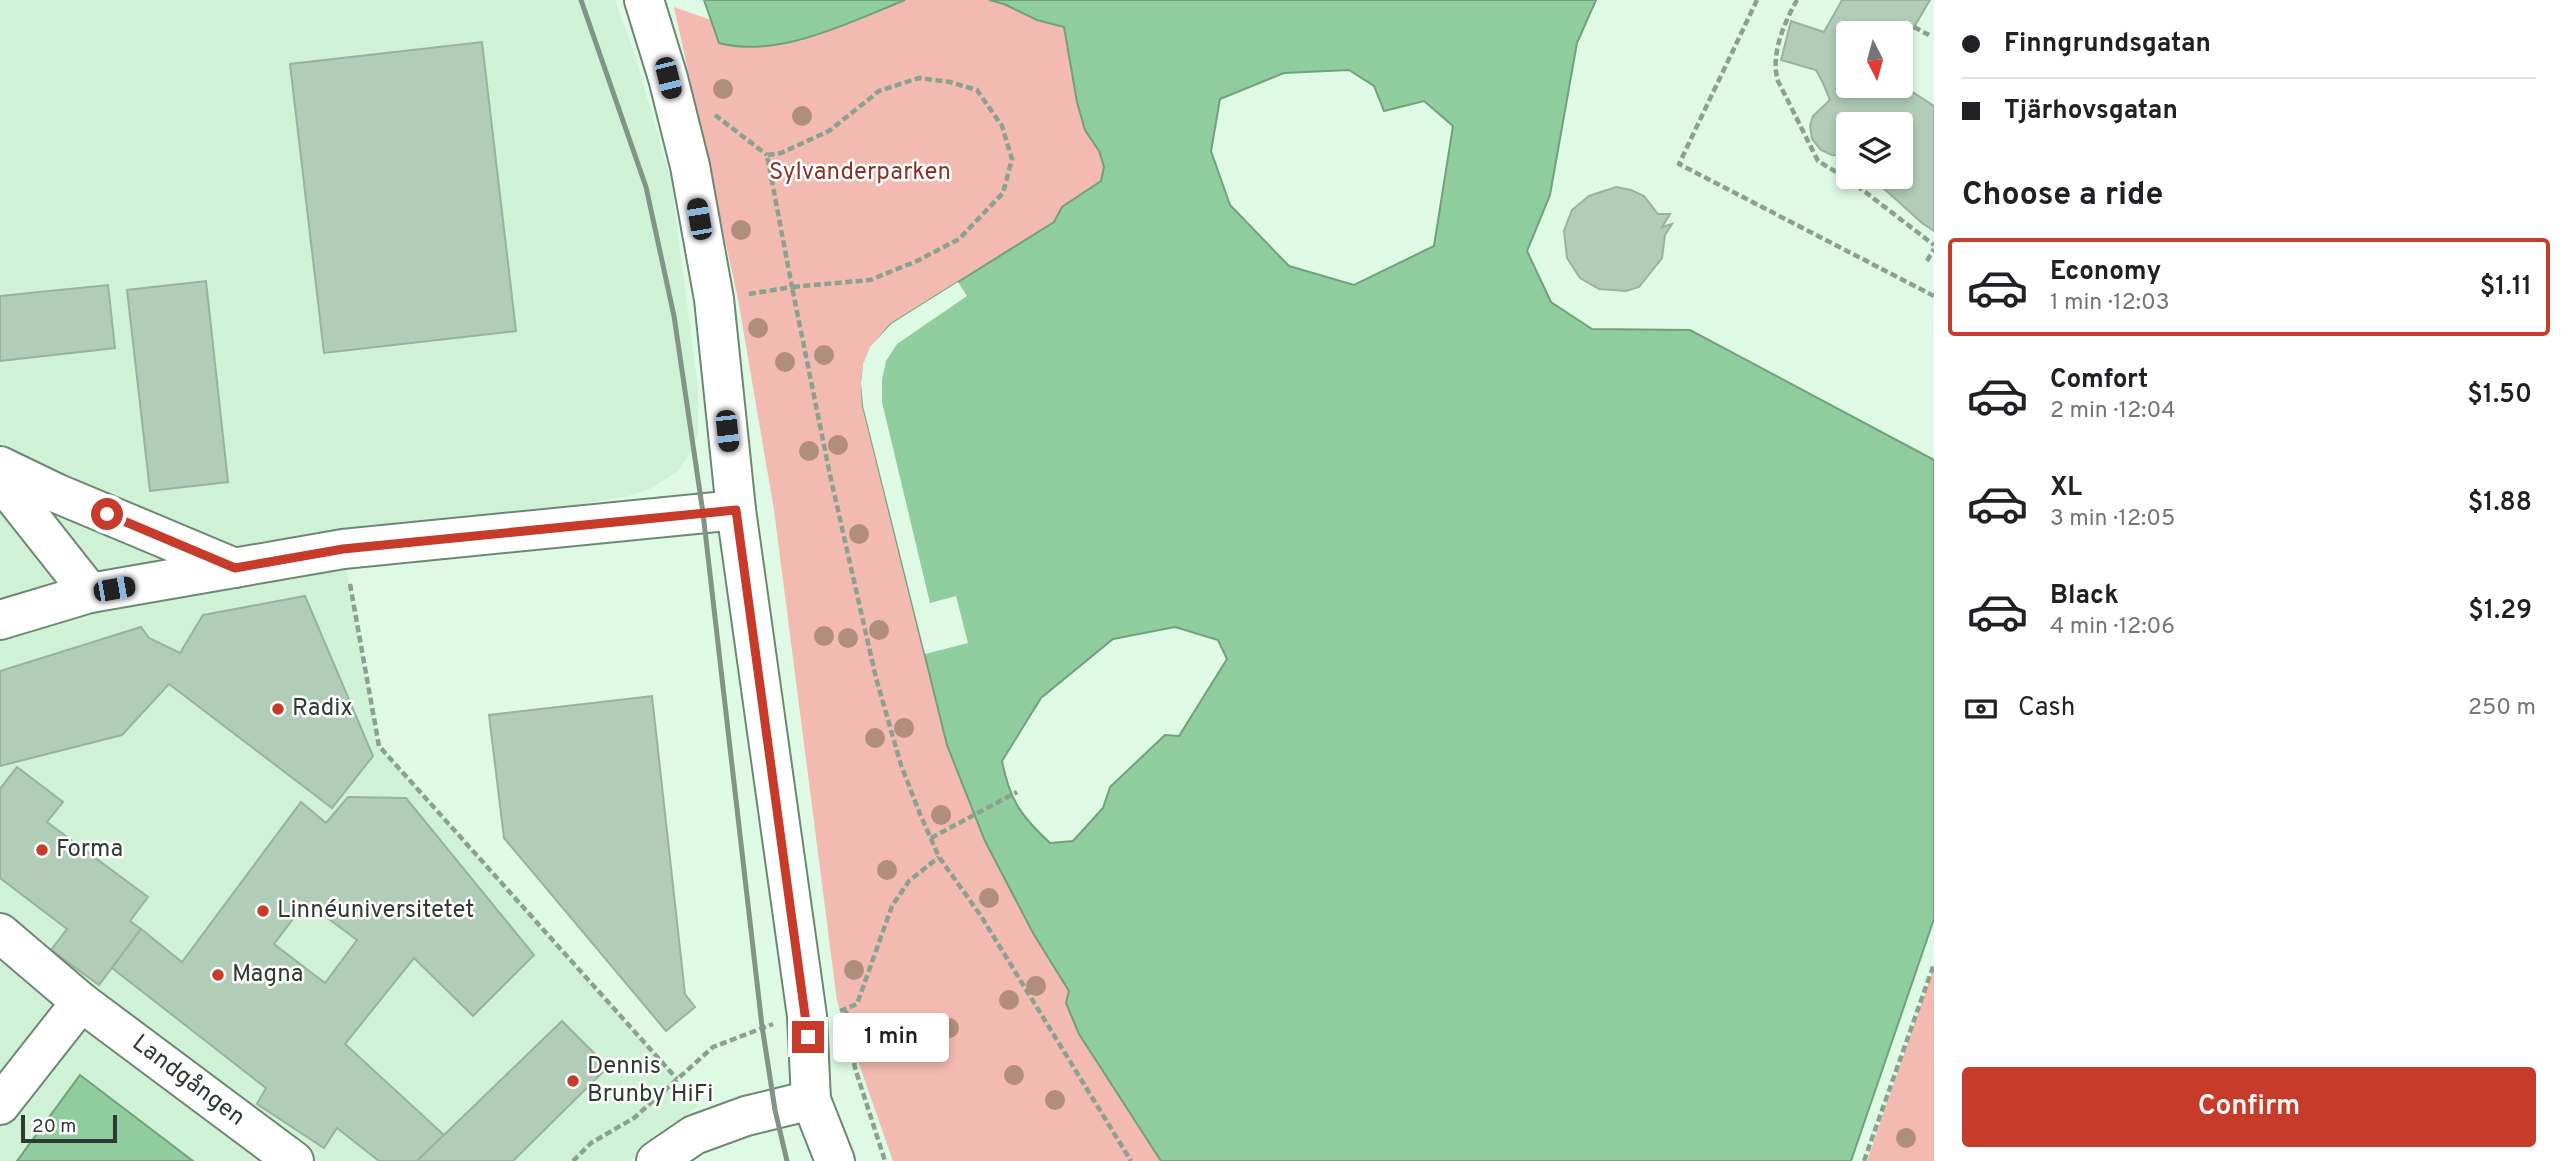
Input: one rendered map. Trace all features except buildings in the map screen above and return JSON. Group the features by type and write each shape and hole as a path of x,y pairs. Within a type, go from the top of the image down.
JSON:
{"street":[{"path":"644,0 668,78 690,166 714,299 736,510 807,1016 811,1100 835,1161"},
{"path":"0,466 55,493 235,568"},
{"path":"0,479 90,593"},
{"path":"0,620 90,593 343,549 736,510"},
{"name":"Landgången","path":"0,933 81,1002 294,1161"},
{"path":"0,1105 81,1002"},
{"path":"656,1161 694,1135 746,1116 811,1100"}],"path":[{"path":"1757,0 1679,163 1934,296"},
{"path":"1797,0 1785,23 1774,70 1778,81 1818,161 1852,181 1934,247 1927,261"},
{"path":"1914,27 1928,35"},
{"path":"714,299 792,287 870,280 917,261 959,239 1003,193 1012,159 1002,126 977,90 950,82 919,78 879,91 829,131 781,153 766,155 792,287 830,475 876,678 901,765 939,857 982,916 1131,1161"},
{"path":"343,549 379,746 677,1079"},
{"path":"931,838 1017,792"},
{"path":"573,1161 591,1143 634,1118 713,1046 762,1026 846,1011 857,1004 892,906 909,881 939,857"},
{"path":"1864,1161 1934,964"},
{"path":"846,1011 855,1068 884,1161"}],"shaded area":[{"path":"0,0 615,0 635,56 671,180 698,388 698,434 691,451 678,471 650,489 628,496 420,524 343,549 379,746 699,1105 630,1161 191,1161 80,1076 16,1161 0,1161"},
{"path":"704,0 905,0 814,36 765,46 742,47 719,43"},
{"path":"989,0 1596,0 1577,43 1550,195 1527,251 1551,302 1592,329 1690,330 1934,460 1934,919 1851,1161 1161,1161 1079,1034 1066,1003 1069,991 1033,933 985,841 947,745 863,406 862,380 865,361 874,344 891,324 1054,222 1062,207 1101,181 1104,167 1099,151 1085,130 1077,102 1064,27 1037,20","holes":["1349,70 1374,86 1384,111 1424,101 1453,126 1434,246 1354,285 1289,266 1230,205 1211,151 1220,99 1284,73","1175,627 1218,640 1227,659 1179,736 1165,735 1110,787 1103,808 1073,841 1050,843 1018,807 1002,761 1041,698 1113,639"]},
{"path":"80,1075 193,1161 17,1161"}],"green space":[{"name":"Sylvanderparken","path":"905,0 989,0 1037,20 1064,27 1077,102 1085,130 1099,151 1104,168 1101,181 1062,207 1054,222 891,324 863,406 947,745 1033,933 1069,991 1079,1034 1161,1161 893,1161 837,1001 774,510 738,299 674,7 711,20 719,43 801,41"},
{"path":"1934,968 1934,1161 1867,1161"}],"pier":[{"path":"958,282 967,296 897,344 886,361 882,380 882,402 930,603 956,596 968,643 925,654 863,406 861,383 863,364 870,347 891,324"}],"railway":[{"path":"581,0 646,187 674,316 703,513 762,1026 775,1110 787,1161"}],"place":[{"name":"Radix","path":"278,709"},
{"name":"Forma","path":"42,850"},
{"name":"Linnéuniversitetet","path":"263,911"},
{"name":"Magna","path":"218,975"},
{"name":"Dennis Brunby HiFi","path":"573,1081"}],"route":[{"path":"107,514 235,568 343,549 736,510 808,1037"}]}
